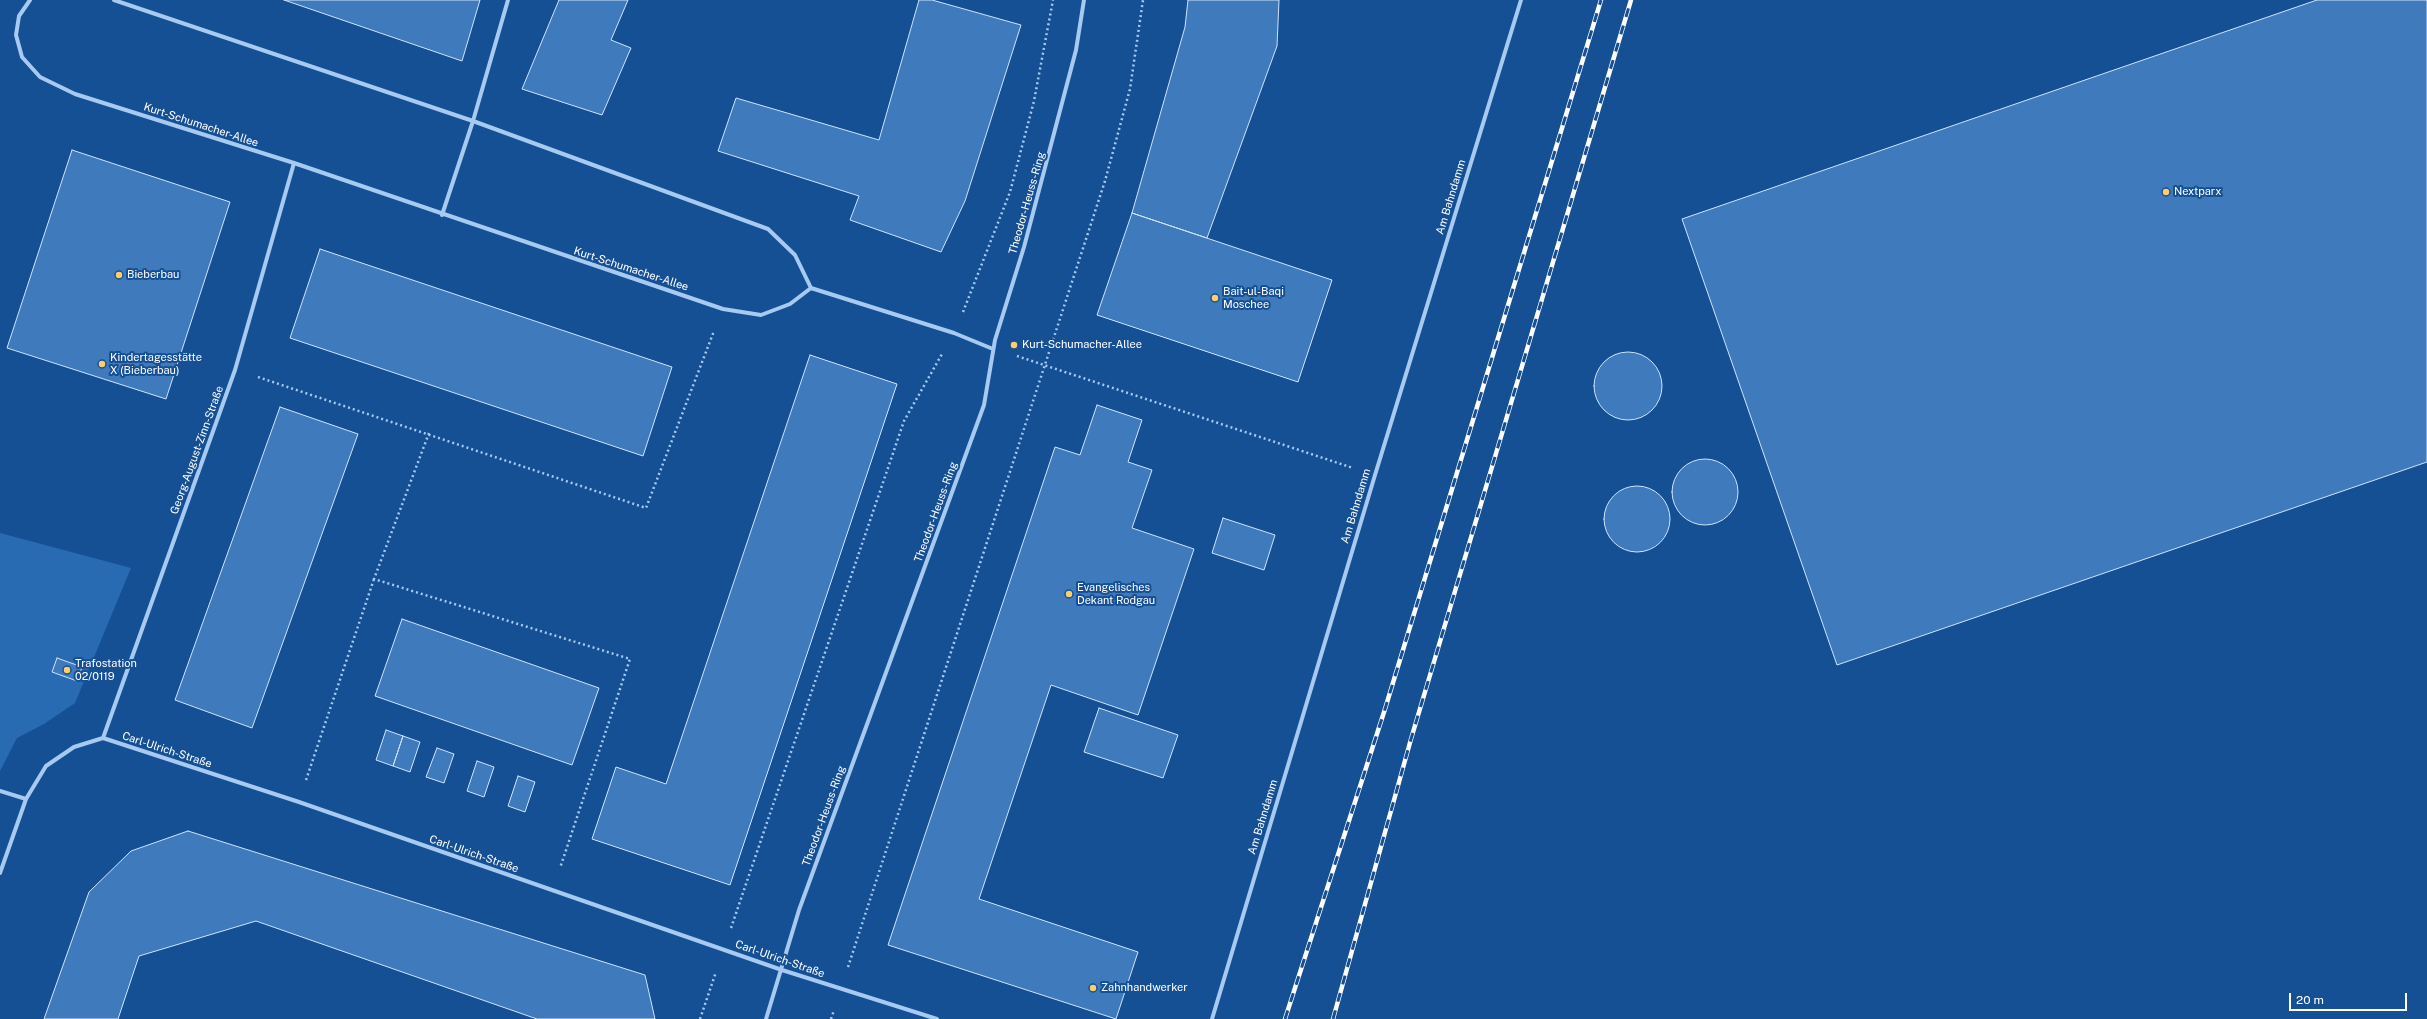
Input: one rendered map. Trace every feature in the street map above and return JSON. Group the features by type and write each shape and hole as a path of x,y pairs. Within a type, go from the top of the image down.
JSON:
{"street":[{"name":"Kurt-Schumacher-Allee","path":"30,0 19,16 16,35 22,57 40,77 75,94 294,163 442,215 723,309 761,314 790,304 811,288"},
{"path":"114,0 473,121 768,229 795,255 811,288 954,333 993,349"},
{"path":"442,215 473,121 508,0"},
{"name":"Theodor-Heuss-Ring","path":"766,1019 799,910 984,405 993,349 1053,140 1076,50 1084,0"},
{"name":"Am Bahndamm","path":"1212,1019 1375,476 1521,0"},
{"name":"Georg-August-Zinn-Straße","path":"103,738 235,370 294,163"},
{"path":"0,873 26,799 46,766 74,748 103,738"},
{"name":"Carl-Ulrich-Straße","path":"103,738 299,802 782,970 937,1019"},
{"path":"0,791 26,799"}],"path":[{"path":"737,912 904,421 954,333 979,276 1010,192 1034,101 1053,0"},
{"path":"831,1019 1110,165 1130,88 1143,0"},
{"path":"235,370 646,508 723,309"},
{"path":"993,349 1044,364 1375,476"},
{"path":"299,802 374,579 428,434"},
{"path":"374,579 630,659 553,891"}],"shaded area":[{"path":"0,533 131,568 75,703 44,724 17,738 0,771"}],"building":[{"path":"284,0 480,0 462,61"},
{"path":"559,0 628,0 611,40 631,48 602,115 522,89"},
{"path":"919,0 932,0 1021,25 965,201 941,252 850,220 859,196 718,151 736,98 879,140"},
{"path":"1188,0 1279,0 1277,46 1207,238 1132,213 1185,27"},
{"path":"2317,0 2427,0 2427,462 1837,665 1682,219"},
{"name":"Bieberbau","path":"72,150 230,202 166,399 7,348"},
{"name":"Bait-ul-Baqi Moschee","path":"1132,213 1332,280 1298,382 1097,315"},
{"path":"320,249 672,367 643,456 290,338"},
{"path":"1628,352 1641,355 1652,362 1659,373 1662,386 1659,399 1652,410 1641,417 1628,420 1615,417 1604,410 1597,399 1594,386 1597,373 1604,362 1615,355"},
{"path":"810,355 897,384 730,885 592,839 616,767 666,784"},
{"path":"1097,405 1142,420 1128,462 1152,470 1132,528 1194,549 1138,715 1051,685 979,899 1138,952 1116,1019 888,945 1055,447 1080,455"},
{"path":"280,407 358,434 252,728 175,700"},
{"path":"1699,459 1711,459 1723,464 1733,474 1738,486 1736,505 1723,520 1711,525 1699,525 1687,520 1677,510 1672,498 1672,486 1677,474 1687,464"},
{"path":"1631,486 1643,486 1650,488 1661,495 1668,506 1670,519 1668,532 1661,543 1650,550 1643,552 1631,552 1624,550 1613,543 1606,532 1604,525 1604,513 1606,506 1613,495 1624,488"},
{"path":"1223,518 1275,535 1264,570 1212,553"},
{"path":"402,619 599,688 572,765 375,696"},
{"name":"Trafostation 02/0119","path":"57,658 82,667 77,681 52,672"},
{"path":"1099,708 1178,735 1163,778 1084,752"},
{"path":"386,730 403,736 393,766 376,760"},
{"path":"403,736 420,742 410,772 393,766"},
{"path":"437,748 454,754 444,783 426,777"},
{"path":"477,761 494,767 484,797 467,791"},
{"path":"518,776 535,782 525,812 508,806"},
{"path":"188,831 645,975 655,1019 537,1019 256,921 139,956 118,1019 44,1019 89,892 131,851"}],"railway":[{"path":"1285,1019 1385,709 1601,0"},
{"path":"1333,1019 1411,739 1631,0"}],"place":[{"name":"Nextparx","path":"2166,192"},
{"name":"Bieberbau","path":"119,275"},
{"name":"Bait-ul-Baqi Moschee","path":"1215,298"},
{"name":"Kurt-Schumacher-Allee","path":"1014,345"},
{"name":"Kindertagesstätte X (Bieberbau)","path":"102,364"},
{"name":"Evangelisches Dekant Rodgau","path":"1069,594"},
{"name":"Trafostation 02/0119","path":"67,670"},
{"name":"Zahnhandwerker","path":"1093,988"}]}
